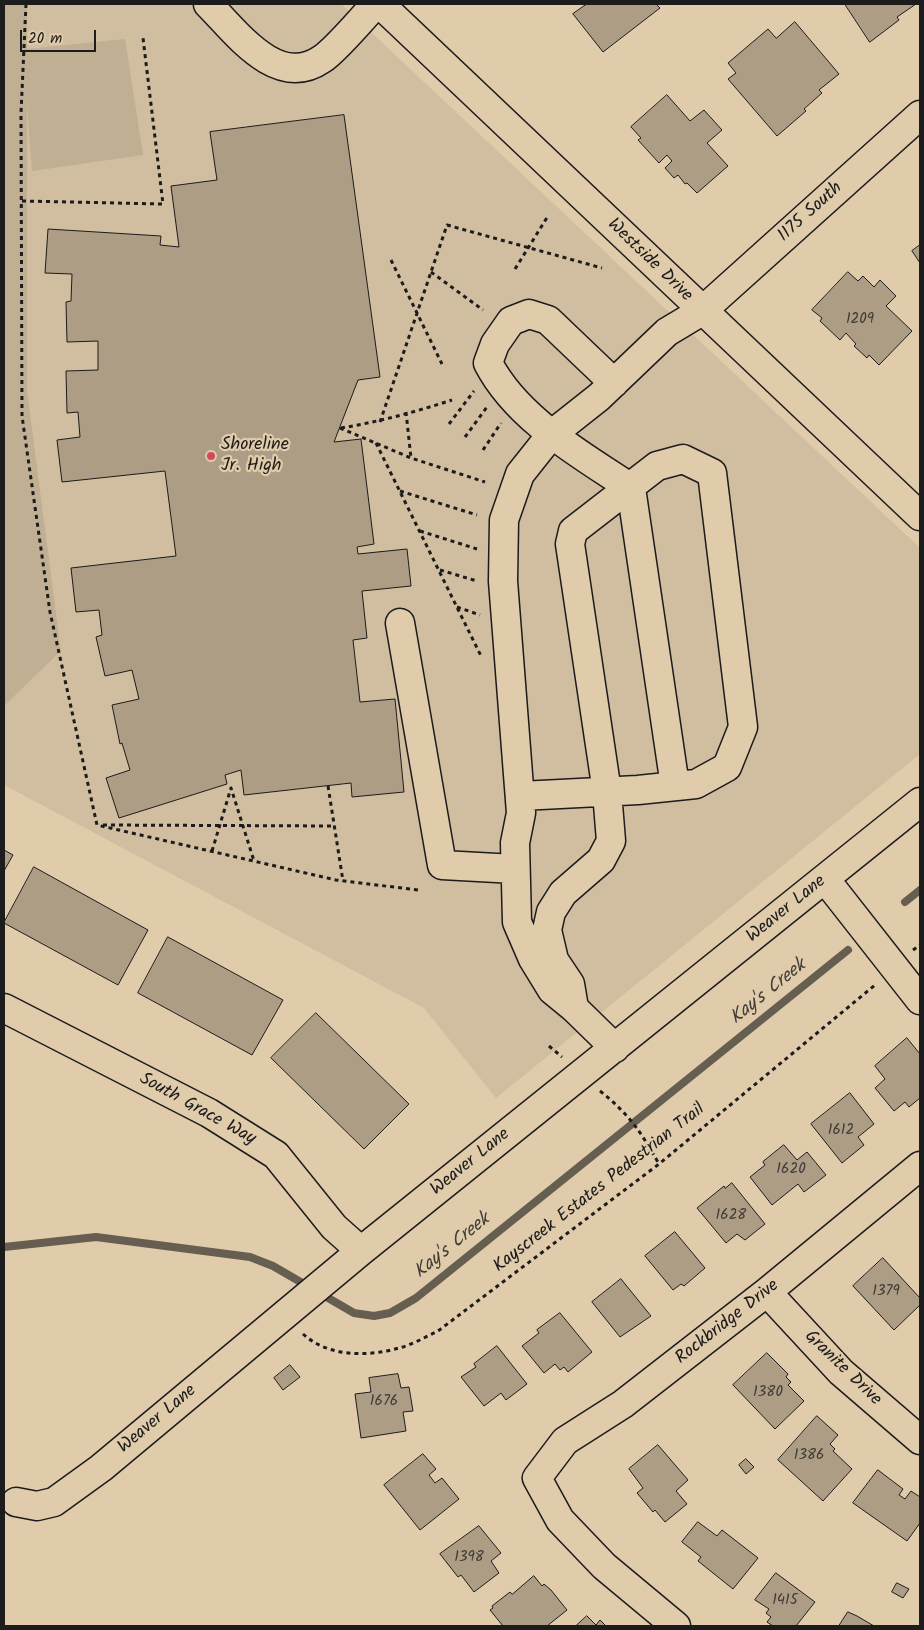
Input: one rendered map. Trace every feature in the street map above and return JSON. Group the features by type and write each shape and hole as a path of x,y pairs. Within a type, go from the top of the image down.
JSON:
{"street":[{"path":"208,4 259,54 280,66 299,68 322,60 376,4"},
{"name":"Westside Drive","path":"380,4 920,516"},
{"name":"1175 South","path":"615,1048 574,1008 552,990 532,959 517,922 514,842 521,813 521,796 503,580 504,520 520,474 551,435 614,383 667,332 702,311 920,115"},
{"path":"614,383 548,320 529,314 511,322 495,344 488,363 497,377 551,435 631,488 675,786"},
{"path":"521,796 607,792 696,784 727,767 743,728 712,473 683,459 657,466 573,531 570,544 607,792 611,841 601,860 563,894 551,912 547,930 554,960 570,984 574,1008"},
{"path":"400,622 442,865 514,869"},
{"name":"Weaver Lane","path":"16,1502 37,1506 54,1502 101,1468 351,1259 920,802"},
{"path":"825,879 920,1000"},
{"name":"South Grace Way","path":"4,1008 209,1114 276,1156 334,1227 351,1259"},
{"name":"Rockbridge Drive","path":"676,1626 604,1566 560,1520 537,1478 565,1441 623,1404 767,1292 920,1166"},
{"name":"Granite Drive","path":"767,1292 841,1372 920,1440"}],"path":[{"path":"26,4 21,112 22,416 50,612 97,825"},
{"path":"22,201 163,204 143,38"},
{"path":"514,269 548,216"},
{"path":"380,422 447,225 602,268"},
{"path":"391,260 442,364"},
{"path":"431,272 483,310"},
{"path":"449,424 497,377"},
{"path":"465,436 497,377"},
{"path":"452,400 406,412 380,422 340,428 411,458 485,482"},
{"path":"406,412 411,458"},
{"path":"376,443 485,665"},
{"path":"399,490 481,516"},
{"path":"419,531 477,549"},
{"path":"439,570 477,581"},
{"path":"457,607 480,615"},
{"path":"328,786 343,881"},
{"path":"212,852 231,788 254,861"},
{"path":"97,825 334,826"},
{"path":"97,825 343,881 418,890"},
{"path":"913,950 920,945"},
{"name":"Kayscreek Estates Pedestrian Trail","path":"304,1335 314,1343 336,1350 357,1353 401,1348 438,1331 659,1164 882,980"},
{"path":"599,1091 622,1108 640,1132 659,1164"}],"shaded area":[{"path":"4,4 27,4 27,49 125,39 143,155 32,171 27,104 27,389 61,651 4,706"},
{"path":"27,4 341,4 920,548 920,754 496,1098 424,1008 4,785 4,706 61,651 27,389"}],"building":[{"path":"587,4 656,4 660,8 603,52 573,14"},
{"path":"845,4 916,4 897,17 899,20 870,42"},
{"path":"795,22 839,74 819,90 822,93 804,109 806,111 777,136 728,79 736,73 728,63 768,29 776,38"},
{"path":"667,95 690,121 704,110 722,130 707,143 728,166 697,193 687,183 685,184 678,175 674,178 665,168 672,161 667,155 659,163 638,140 641,138 631,127"},
{"name":"Shoreline Jr. High","path":"344,115 380,377 358,380 334,442 361,439 374,544 357,547 358,554 407,549 411,586 362,591 367,638 353,640 360,702 395,699 404,792 352,797 351,783 244,795 241,770 225,775 227,784 119,818 106,778 130,770 122,743 120,744 112,705 139,699 132,670 105,676 96,637 102,635 99,610 76,612 71,568 176,556 165,471 62,482 57,440 80,437 78,412 67,413 66,371 98,370 98,341 67,342 66,302 71,301 72,274 45,273 48,229 161,236 160,245 179,247 171,186 217,180 210,132"},
{"path":"920,245 920,263 912,251"},
{"path":"848,272 858,281 863,276 874,287 880,280 896,296 886,306 912,331 879,365 869,355 867,358 854,346 856,344 846,333 840,340 820,321 822,318 812,310"},
{"path":"4,850 13,855 4,871"},
{"path":"34,867 148,930 118,985 4,923"},
{"path":"168,937 283,1000 252,1055 138,993"},
{"path":"316,1013 409,1104 364,1149 271,1058"},
{"path":"907,1038 920,1054 920,1098 909,1107 905,1102 894,1111 875,1088 885,1079 875,1066"},
{"path":"850,1093 874,1124 858,1137 864,1145 842,1163 811,1124"},
{"path":"784,1145 797,1160 807,1152 826,1175 804,1192 798,1184 772,1205 750,1177 765,1165 763,1162"},
{"path":"732,1183 765,1224 745,1240 737,1234 726,1243 697,1208 724,1186 725,1188"},
{"path":"675,1232 705,1268 684,1286 681,1284 673,1290 645,1256"},
{"path":"883,1258 920,1298 920,1305 894,1330 853,1286"},
{"path":"621,1279 651,1316 620,1337 592,1302"},
{"path":"560,1313 592,1352 568,1372 564,1367 560,1370 555,1364 544,1373 522,1346 539,1333 537,1330"},
{"path":"497,1346 527,1384 506,1400 501,1393 484,1406 461,1377 476,1367 474,1364"},
{"path":"767,1353 788,1374 786,1377 791,1382 788,1385 804,1401 775,1429 733,1385"},
{"path":"290,1365 300,1377 283,1390 274,1378"},
{"path":"398,1374 401,1388 409,1387 413,1411 403,1412 406,1431 361,1438 355,1394 371,1392 369,1378"},
{"path":"817,1416 838,1435 830,1444 835,1449 833,1451 852,1469 823,1501 778,1460"},
{"path":"658,1445 688,1480 676,1491 687,1504 665,1522 655,1510 653,1512 637,1493 643,1488 629,1469"},
{"path":"423,1454 436,1469 429,1475 435,1483 442,1478 459,1499 420,1530 384,1485"},
{"path":"746,1459 754,1467 746,1474 739,1465"},
{"path":"878,1470 903,1489 899,1495 905,1499 911,1491 920,1497 920,1523 907,1541 853,1503"},
{"path":"698,1522 717,1536 722,1530 758,1558 733,1589 698,1561 701,1557 682,1542"},
{"path":"479,1526 501,1553 491,1561 499,1573 474,1592 461,1575 458,1577 440,1554"},
{"path":"776,1573 815,1602 796,1626 773,1626 767,1622 771,1617 766,1613 769,1609 755,1600"},
{"path":"534,1576 542,1586 544,1584 551,1590 567,1610 547,1626 503,1626 490,1610 493,1608 492,1606 510,1592 512,1594"},
{"path":"897,1583 909,1589 903,1598 892,1592"},
{"path":"848,1612 857,1616 874,1626 839,1626"},
{"path":"587,1616 596,1625 600,1620 606,1626 576,1626"}],"waterway":[{"name":"Kay's Creek","path":"905,902 920,890"},
{"name":"Kay's Creek","path":"4,1247 96,1237 250,1257 273,1266 354,1313 374,1316 390,1313 416,1298 848,950"}],"place":[{"name":"Shoreline Jr. High","path":"211,456"}]}
